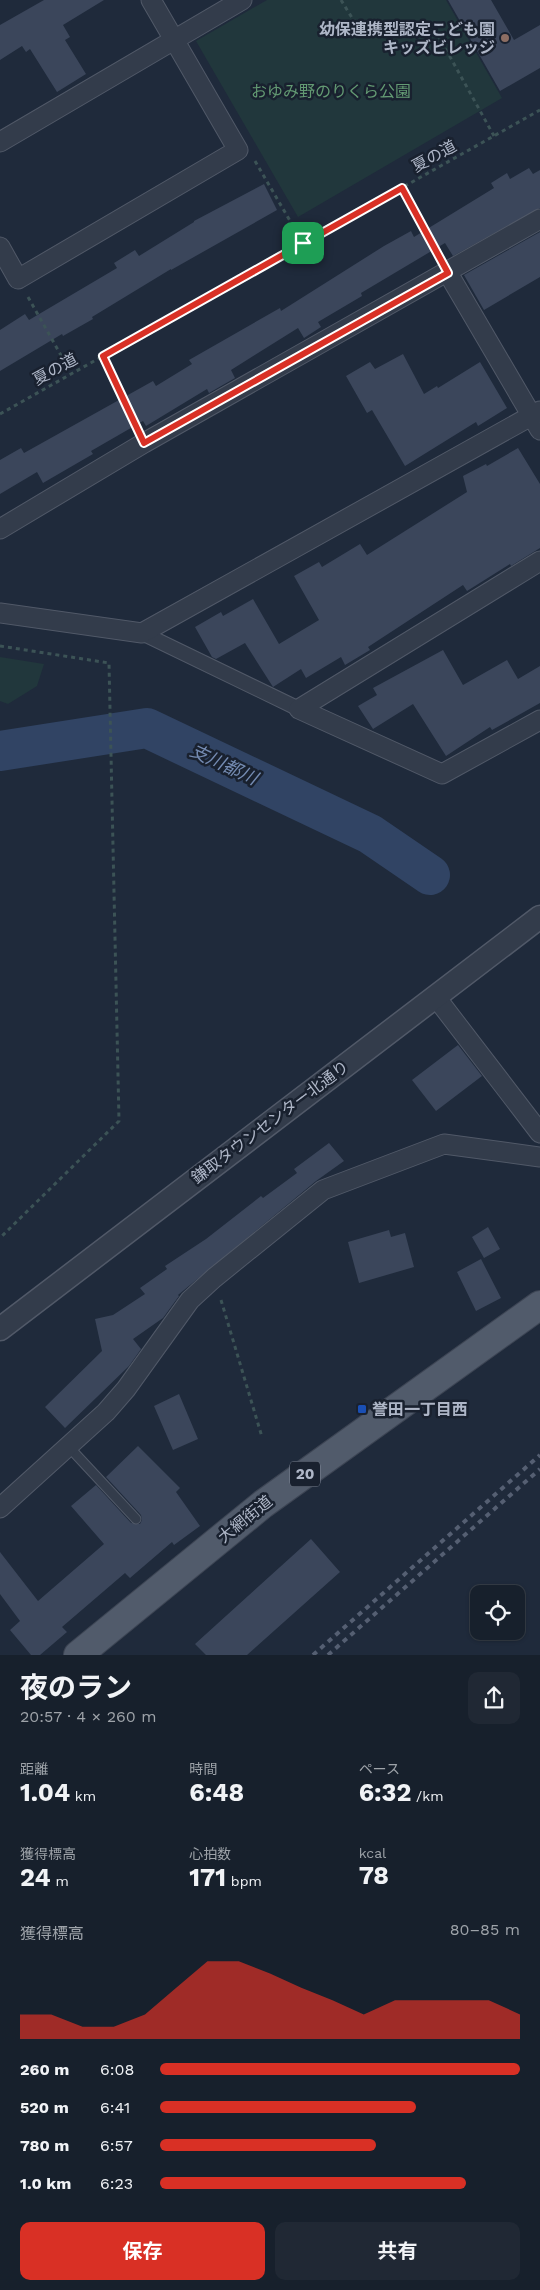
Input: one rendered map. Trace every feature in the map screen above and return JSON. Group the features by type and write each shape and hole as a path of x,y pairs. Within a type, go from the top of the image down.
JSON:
{"main road":[{"name":"大網街道","path":"78,1655 263,1504 540,1304"}],"street":[{"path":"0,247 18,279 238,150 151,0"},
{"path":"0,142 242,0"},
{"path":"0,529 144,443 448,273 540,219"},
{"path":"142,633 537,419 448,273"},
{"path":"299,709 540,561"},
{"path":"0,613 142,633 299,709 442,774 540,720"},
{"name":"鎌取タウンセンター北通り","path":"0,1329 540,917"},
{"path":"435,996 540,1133"},
{"path":"0,1508 106,1412 126,1389 190,1300 214,1278 323,1190 444,1144 540,1157"}],"lane":[{"path":"68,1446 136,1519"}],"path":[{"path":"341,0 354,21 379,29 409,24 438,35 494,136"},
{"name":"夏の道","path":"0,414 540,110"},
{"path":"238,150 254,161 303,243"},
{"path":"402,188 448,273"},
{"path":"18,279 71,373"},
{"path":"103,356 144,443"},
{"path":"0,646 109,663 119,1122 0,1238"},
{"path":"214,1278 262,1437"}],"green space":[{"name":"おゆみ野のりくら公園","path":"267,0 446,0 502,98 298,217 196,41"},
{"path":"0,657 44,664 37,686 8,704 0,701"}],"building":[{"path":"44,0 104,0 63,25 70,37 65,40 86,74 57,92 30,49 26,52 22,46 0,60 0,25"},
{"name":"幼保連携型認定こども園 キッズビレッジ","path":"448,0 491,0 514,40 540,25 540,68 500,91"},
{"path":"529,168 533,174 540,170 540,208 453,256 445,243 361,293 362,296 318,322 321,327 304,338 298,328 231,370 235,378 209,393 207,389 146,426 143,421 91,451 93,454 43,483 37,472 0,494 0,460 21,448 24,453 153,381 156,386 192,364 189,360 280,308 281,311 384,246 411,231 414,237 494,188 491,183 507,173 510,179"},
{"path":"264,184 277,210 171,269 92,317 93,319 63,336 62,334 0,371 0,330 25,314 29,320 117,268 114,263 135,250 139,256 194,221"},
{"path":"540,232 540,277 484,310 464,275"},
{"path":"403,354 424,394 437,386 438,388 480,362 507,408 478,426 476,422 405,466 372,410 367,413 346,376 370,362 375,369"},
{"path":"518,448 540,484 540,548 467,591 463,585 368,647 370,650 345,665 341,657 306,678 301,669 273,687 245,643 216,659 212,657 195,627 221,612 223,616 253,599 279,644 319,620 294,576 319,562 322,567 360,544 367,555 467,492 463,476 486,464 487,466"},
{"path":"443,650 463,685 507,660 518,679 540,666 540,703 492,730 490,727 446,756 413,704 373,729 358,706 377,695 373,688"},
{"path":"458,1045 482,1076 436,1111 412,1080"},
{"path":"329,1143 344,1161 316,1181 178,1295 163,1318 133,1339 141,1349 129,1366 65,1428 45,1407 102,1351 95,1319 113,1315 145,1294 140,1288 167,1269 165,1266 206,1239 261,1196 263,1198 297,1173 294,1169"},
{"path":"488,1227 500,1249 484,1258 472,1237"},
{"path":"389,1230 391,1237 405,1233 414,1267 359,1283 348,1242"},
{"path":"481,1259 501,1298 476,1311 457,1272"},
{"path":"179,1394 198,1439 173,1450 154,1406"},
{"path":"138,1446 180,1488 176,1492 200,1526 174,1545 172,1542 130,1578 125,1573 62,1627 67,1632 40,1655 31,1655 10,1630 20,1621 0,1594 0,1552 38,1601 104,1544 71,1506 96,1485 131,1523 140,1524 142,1520 141,1515 106,1477"},
{"path":"311,1539 340,1572 247,1655 206,1655 195,1644"}],"waterway":[{"name":"支川都川","path":"0,751 147,728 370,834 430,875"}],"railway":[{"path":"313,1655 540,1455"},
{"path":"328,1655 540,1469"}],"place":[{"name":"幼保連携型認定こども園 キッズビレッジ","path":"505,38"},
{"name":"誉田一丁目西","path":"362,1409"}],"route":[{"path":"402,188 448,273 144,443 103,356 303,243 402,188"}]}
